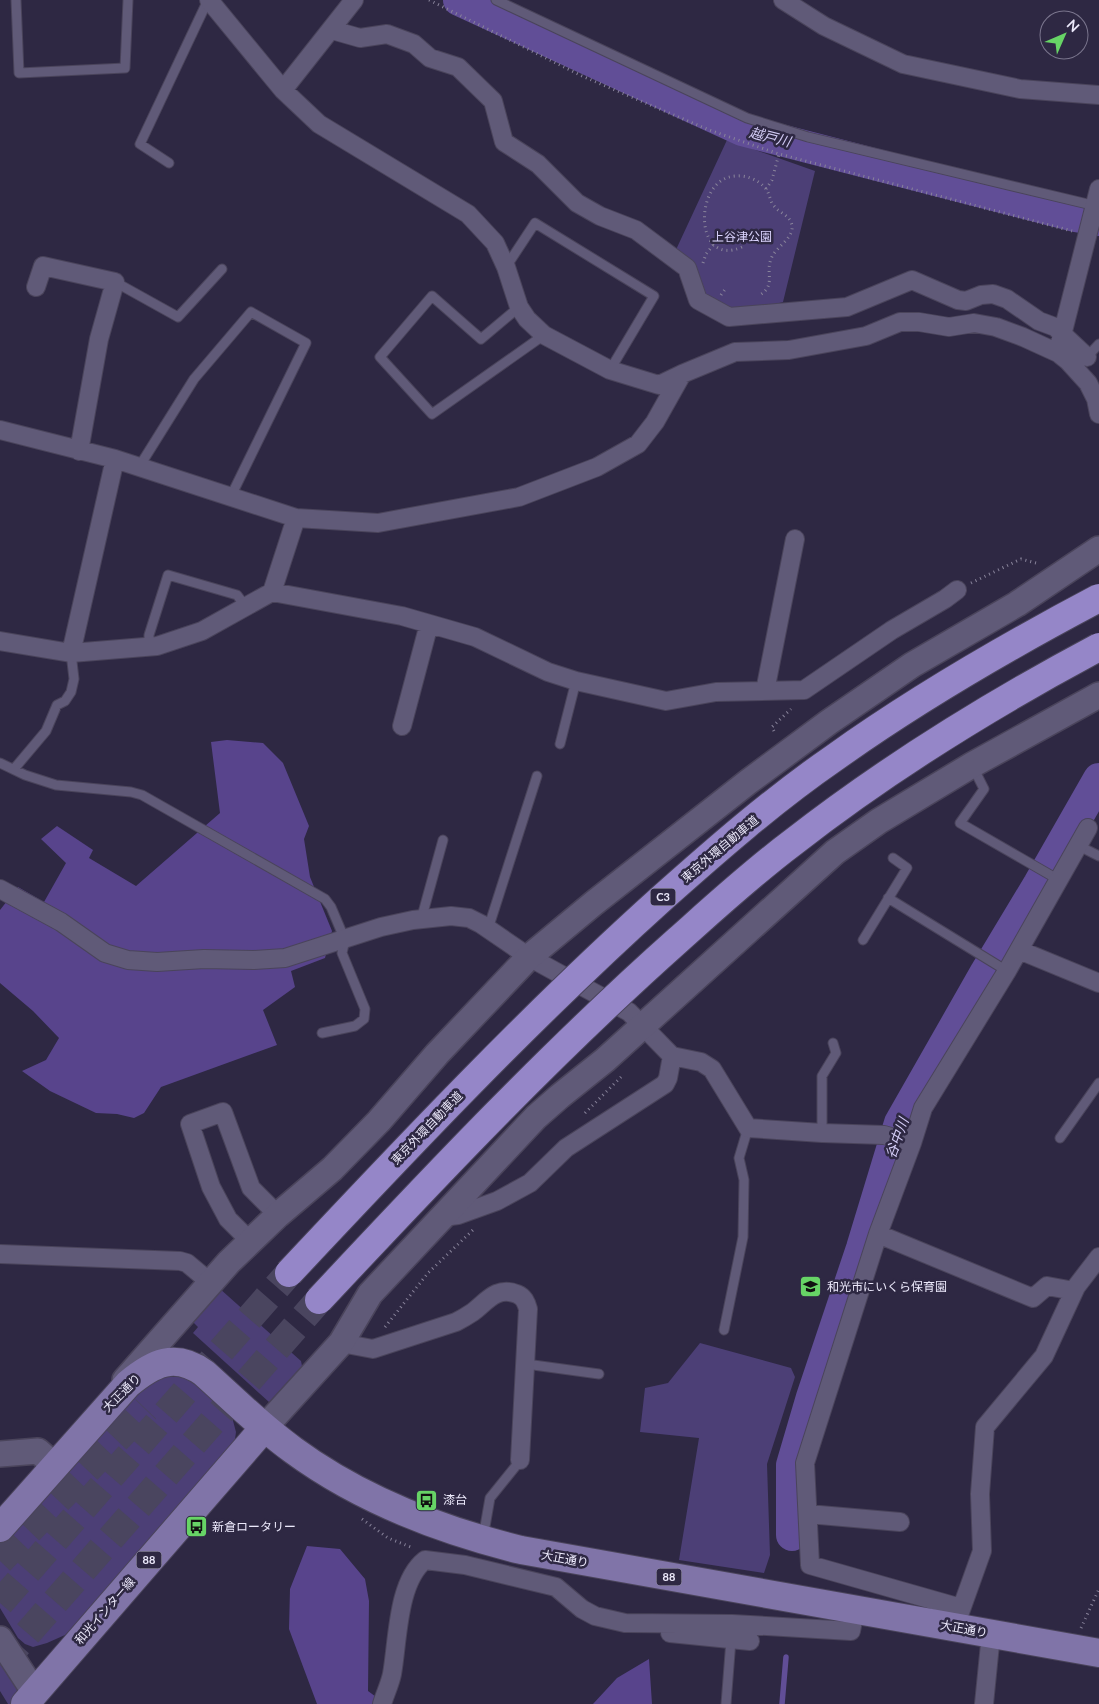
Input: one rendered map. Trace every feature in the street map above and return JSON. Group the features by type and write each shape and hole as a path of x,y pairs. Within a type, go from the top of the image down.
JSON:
{"highway":[{"name":"東京外環自動車道","path":"289,1273 528,1024 611,944 691,872 832,759 904,710 974,667 1099,598"},
{"path":"319,1300 444,1166 563,1047 722,900 791,843 858,793 927,746 998,703 1099,647"}],"main road":[{"name":"大正通り","path":"100,1416 138,1376 158,1364 176,1361 195,1366 264,1428 292,1450 324,1471 388,1506 444,1529 521,1550 856,1610 958,1618 991,1634 1099,1653"},
{"name":"88","path":"0,1528 100,1416"},
{"name":"和光インター線","path":"36,1700 264,1428"}],"street":[{"path":"208,0 283,90 319,124 468,214 495,243 506,267 519,307 527,319 544,335 610,370 659,385 735,352 790,350 866,336 900,322 919,322 949,327 974,323 996,327 1082,363"},
{"path":"283,90 354,0"},
{"path":"783,0 824,26 903,64 1020,90 1099,95"},
{"path":"332,30 360,38 387,34 414,44 430,58 458,67 493,101 504,142 538,164 577,203 600,216 636,230 687,268 698,300 729,317 847,307 912,280 958,300 966,301 981,294 993,294 1007,299 1039,321 1054,326 1063,333 1082,363 1096,399 1099,414"},
{"path":"1058,353 1092,235 1096,203"},
{"path":"36,287 43,266 115,282 99,339 79,451"},
{"path":"0,430 115,459 296,518 378,523 519,497 597,467 638,444 655,422 682,374"},
{"path":"71,653 115,459"},
{"path":"272,592 296,518"},
{"path":"765,691 795,539"},
{"path":"100,1416 126,1378 250,1241 332,1168 379,1121 437,1054 529,957 594,903 748,782 829,722 912,665 1017,604 1099,550"},
{"path":"0,641 71,653 158,646 202,631 272,592 402,616 475,637 548,672 576,681 666,701 716,692 804,690 892,630 946,599 957,590"},
{"path":"402,726 429,624"},
{"path":"264,1428 341,1343 370,1294 536,1118 605,1060 835,852 878,821 972,765 1099,695"},
{"path":"1088,828 1079,846 1055,878 1019,950 1004,969 923,1108 908,1141 805,1463 810,1565 958,1618 982,1550 980,1494 985,1427 1044,1356 1074,1291 1099,1257"},
{"path":"0,889 61,922 105,953 128,960 157,962 204,959 254,960 285,958 381,928 451,916 468,918 488,929 529,957 629,1012 672,1056 701,1062 712,1069 748,1128 884,1136 908,1141"},
{"path":"1019,950 1099,983"},
{"path":"443,1217 458,1215 497,1201 530,1183 566,1148 665,1084 672,1056"},
{"path":"250,1241 228,1219 211,1187 190,1124 223,1112 251,1188 278,1215"},
{"path":"878,1234 1033,1298 1047,1286 1074,1291"},
{"path":"0,1254 180,1261 187,1263 211,1283"},
{"path":"341,1343 373,1348 467,1317 495,1293 504,1291 522,1296 528,1308 526,1364 518,1463"},
{"path":"0,1454 38,1451 55,1466"},
{"path":"808,1514 900,1522"},
{"path":"382,1704 392,1677 403,1599 417,1566 425,1560 465,1565 556,1587 582,1609 595,1616 625,1623 732,1624 852,1631 856,1610"},
{"path":"647,1623 660,1632 750,1641"},
{"path":"984,1704 991,1634"},
{"path":"0,1639 36,1700"}],"lane":[{"path":"16,0 19,73 125,68 128,0"},
{"path":"169,163 140,144 208,0"},
{"path":"496,0 746,118 808,137 1096,203"},
{"path":"506,267 535,223 654,296 610,370"},
{"path":"115,282 178,317 222,269"},
{"path":"519,307 481,338 432,296 380,357 432,414 544,335"},
{"path":"139,467 194,379 251,312 306,343 231,496"},
{"path":"1082,363 1099,344"},
{"path":"149,646 148,635 168,575 237,596 246,607"},
{"path":"14,768 46,731 57,706 65,701 71,692 74,679 71,653"},
{"path":"560,744 576,681"},
{"path":"0,762 25,775 56,785 131,792 142,795 325,899 331,907 345,940 342,953 365,1009 364,1019 355,1026 322,1033"},
{"path":"972,765 984,789 960,823 1055,878"},
{"path":"488,929 537,776"},
{"path":"421,920 443,840"},
{"path":"1079,846 1099,856"},
{"path":"863,940 907,868 893,858"},
{"path":"888,898 1004,969"},
{"path":"822,1133 822,1076 836,1054 834,1043"},
{"path":"1060,1138 1099,1083"},
{"path":"724,1330 743,1237 744,1180 739,1158 748,1128"},
{"path":"526,1364 599,1374"},
{"path":"483,1541 490,1498 518,1463"},
{"path":"726,1704 731,1640"}],"path":[{"path":"766,189 772,180 780,154"},
{"path":"742,246 730,251 714,244 708,238 705,229 704,214 714,188 733,176 746,176 755,179 766,189 773,206 788,216 792,225 792,231 789,236 776,249 771,259 770,283 766,291 754,297"},
{"path":"704,271 703,265 706,254 714,244"},
{"path":"716,288 728,297"},
{"path":"957,590 1021,559 1036,563"},
{"path":"774,731 772,727 793,706"},
{"path":"580,1118 627,1070"},
{"path":"381,1331 428,1274 476,1227"},
{"path":"358,1517 388,1538 421,1552"},
{"path":"1081,1629 1099,1589"}],"green space":[{"name":"上谷津公園","path":"727,140 815,171 783,302 739,314 701,294 674,254"},
{"path":"219,1288 301,1361 302,1366 269,1402 193,1333 198,1327 191,1320"},
{"path":"700,1343 791,1368 795,1377 767,1464 770,1555 764,1573 679,1560 699,1438 640,1432 645,1388 668,1383"},
{"path":"167,1377 193,1380 232,1417 236,1432 234,1446 218,1469 154,1534 65,1635 33,1647 25,1644 18,1638 0,1608 0,1544 69,1472 136,1393 154,1380"},
{"path":"0,1658 25,1695 15,1704 8,1704 0,1691"}],"shaded area":[{"path":"227,740 263,743 283,763 309,826 304,839 310,877 332,931 325,958 291,971 295,987 263,1010 277,1045 161,1087 144,1113 134,1118 117,1114 96,1113 50,1091 22,1071 46,1060 59,1038 33,1011 0,983 0,910 18,887 44,902 66,863 41,839 57,826 93,850 89,858 136,886 220,813 211,742"},
{"path":"307,1546 340,1549 365,1579 369,1601 368,1691 389,1704 317,1704 289,1629 290,1589"},
{"path":"649,1659 652,1704 593,1704 617,1678"}],"waterway":[{"name":"越戸川","path":"459,0 742,130 1075,216 1099,220"},
{"name":"谷中川","path":"792,1535 792,1465 900,1123 1099,779"},
{"name":"谷中川","path":"782,1704 786,1657"}],"tunnel":[{"path":"0,1603 289,1273"},
{"path":"0,1665 319,1300"},
{"path":"0,1561 146,1409"}],"place":[{"name":"和光市にいくら保育園","path":"811,1287"},
{"name":"漆台","path":"427,1500"},
{"name":"新倉ロータリー","path":"196,1527"}]}
